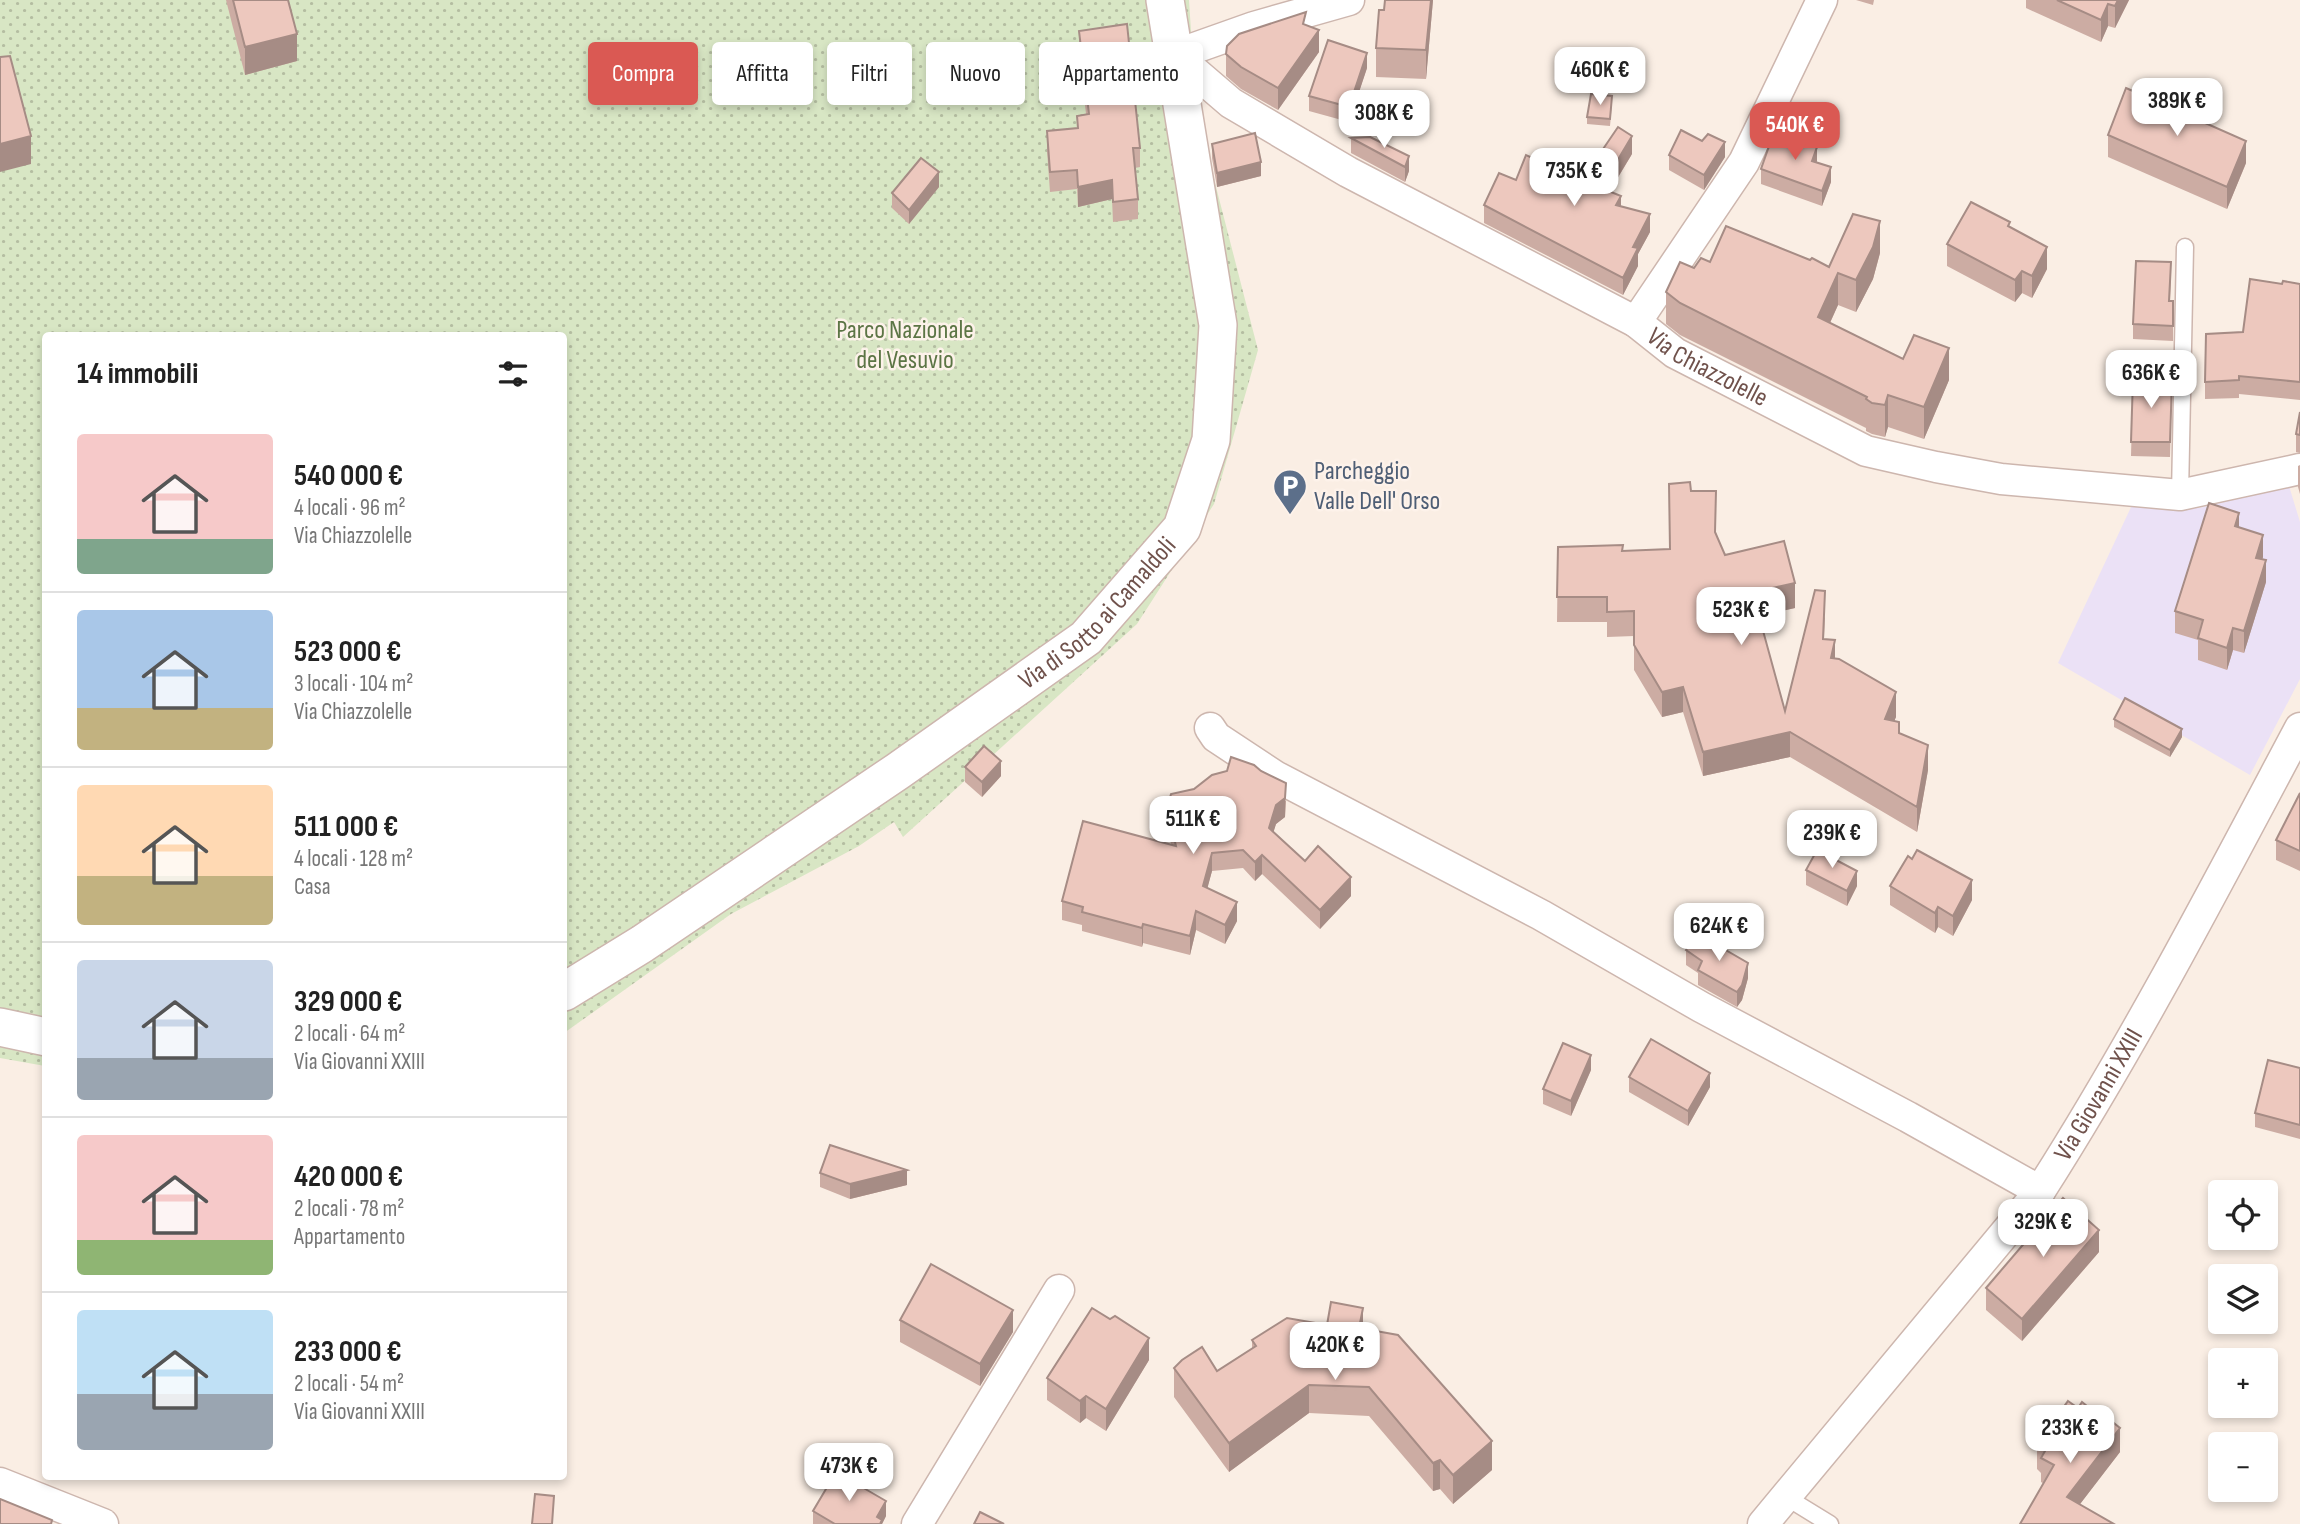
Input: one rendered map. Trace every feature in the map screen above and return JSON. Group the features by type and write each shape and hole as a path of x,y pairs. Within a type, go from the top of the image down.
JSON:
{"street":[{"name":"Via di Sotto ai Camaldoli","path":"1165,0 1173,42"},
{"path":"1199,42 1254,14 1349,0"},
{"path":"1636,322 1744,162 1822,0"},
{"name":"Via Chiazzolelle","path":"1203,78 1231,103 1348,172 1636,322 1675,353 1866,451 2001,479 2180,495 2300,469"},
{"name":"Via di Sotto ai Camaldoli","path":"567,990 642,944 898,771 1086,638 1182,528 1211,440 1218,325 1183,105"},
{"path":"1209,728 1216,737 1275,776 1541,915 1701,1007 2040,1191"},
{"name":"Via Giovanni XXIII","path":"1763,1524 2040,1191 2198,919 2300,728"},
{"path":"0,1027 42,1036"},
{"path":"917,1524 1059,1290"},
{"path":"0,1482 103,1524"}],"lane":[{"path":"2180,495 2185,247"},
{"path":"1786,1497 1830,1524"}],"shaded area":[{"path":"2289,486 2300,522 2300,679 2250,775 2058,663 2132,505 2199,508"}],"green space":[{"name":"Parco Nazionale del Vesuvio","path":"0,0 1189,0 1192,42 1039,42 1039,105 1196,105 1258,350 1214,504 1137,624 903,837 894,822 859,846 731,914 567,1031 567,332 42,332 42,1065 0,1058"}],"building":[{"path":"233,0 288,0 297,34 245,47"},
{"path":"1385,0 1431,0 1426,50 1376,48 1379,10 1384,10"},
{"path":"2057,0 2118,0 2115,6 2108,4 2101,20"},
{"path":"1306,12 1303,24 1319,30 1278,88 1241,67 1226,54 1227,46 1239,34"},
{"path":"1127,24 1129,42 1080,42 1079,31"},
{"path":"1328,40 1367,53 1349,107 1309,96"},
{"path":"10,56 31,136 0,144 0,57"},
{"path":"2126,88 2246,141 2227,187 2108,135"},
{"path":"1591,94 1612,96 1610,119 1587,117"},
{"path":"1088,105 1135,105 1140,148 1133,148 1138,199 1113,202 1112,180 1078,187 1077,170 1050,172 1047,131 1078,128 1077,116 1089,114"},
{"path":"1618,127 1632,136 1601,188 1621,196 1616,205 1650,214 1633,247 1638,248 1623,278 1484,205 1499,173 1516,180 1526,155 1582,180"},
{"path":"1681,130 1702,141 1708,134 1725,142 1704,175 1669,155"},
{"path":"1774,132 1817,147 1812,161 1831,167 1822,191 1761,169"},
{"path":"1255,133 1261,162 1217,173 1212,144"},
{"path":"1370,137 1409,156 1405,167 1351,138"},
{"path":"921,158 939,172 909,210 892,193"},
{"path":"1971,202 2010,222 2008,226 2047,247 2032,276 2022,271 2015,280 1947,244"},
{"path":"1853,214 1880,221 1873,247 1856,280 1838,273 1818,317 1903,359 1914,335 1949,348 1924,407 1888,395 1885,405 1872,403 1867,397 1680,303 1666,292 1680,262 1694,268 1701,258 1710,262 1726,226 1829,267"},
{"path":"2136,261 2171,262 2169,301 2173,301 2173,326 2133,324"},
{"path":"2250,279 2300,284 2300,382 2239,376 2239,380 2205,382 2206,334 2243,332"},
{"path":"2133,378 2172,379 2170,442 2131,442"},
{"path":"2300,412 2300,435 2296,434"},
{"path":"1690,482 1691,491 1716,491 1715,532 1725,555 1784,541 1795,583 1701,604 1759,616 1785,711 1815,590 1825,591 1823,639 1835,640 1831,658 1839,659 1896,692 1885,719 1899,722 1899,733 1928,745 1917,807 1790,732 1703,752 1683,687 1662,692 1634,645 1634,611 1607,612 1607,597 1557,597 1558,547 1623,545 1622,551 1670,549 1669,484"},
{"path":"2209,503 2239,513 2235,526 2263,535 2256,558 2266,560 2244,631 2233,628 2227,648 2198,638 2203,620 2175,611"},
{"path":"2125,698 2182,729 2170,750 2114,719"},
{"path":"984,746 1001,761 982,782 965,767"},
{"path":"1231,757 1254,765 1286,783 1285,798 1276,805 1269,828 1305,861 1318,846 1351,877 1320,910 1262,855 1255,862 1243,850 1212,853 1203,886 1237,902 1225,925 1196,911 1190,936 1143,924 1142,928 1082,912 1083,907 1062,901 1083,821 1176,846 1167,808 1171,794 1194,789 1212,775 1227,771"},
{"path":"2300,793 2300,851 2276,840"},
{"path":"1817,850 1857,871 1847,891 1806,870"},
{"path":"1917,850 1972,880 1953,916 1938,907 1935,913 1890,886 1908,856 1912,859"},
{"path":"1698,934 1748,963 1742,985 1737,992 1698,970 1702,961 1686,950"},
{"path":"1651,1039 1710,1073 1688,1111 1629,1077"},
{"path":"1563,1043 1591,1055 1571,1101 1543,1089"},
{"path":"2268,1060 2300,1068 2300,1125 2255,1113"},
{"path":"830,1145 907,1170 850,1184 820,1173"},
{"path":"2063,1198 2099,1230 2022,1319 1986,1288"},
{"path":"931,1264 1013,1310 980,1364 900,1320"},
{"path":"1331,1302 1363,1308 1359,1328 1398,1335 1492,1441 1453,1475 1440,1460 1433,1463 1369,1387 1309,1385 1229,1443 1174,1368 1202,1347 1217,1371 1256,1346 1252,1340 1287,1318 1327,1325"},
{"path":"1092,1308 1110,1319 1115,1316 1149,1338 1106,1409 1086,1396 1080,1401 1047,1378"},
{"path":"2068,1401 2078,1408 2082,1402 2093,1411 2095,1408 2120,1428 2067,1497 2114,1524 2020,1524 2054,1465 2041,1458 2045,1451 2037,1445"},
{"path":"836,1472 886,1501 877,1517 882,1520 880,1524 835,1524 813,1511"},
{"path":"535,1494 554,1496 552,1524 532,1524"},
{"path":"0,1499 52,1520 51,1524 0,1524"},
{"path":"980,1512 1004,1524 974,1524"}],"place":[{"name":"Parcheggio Valle Dell' Orso","path":"1290,516"}]}
